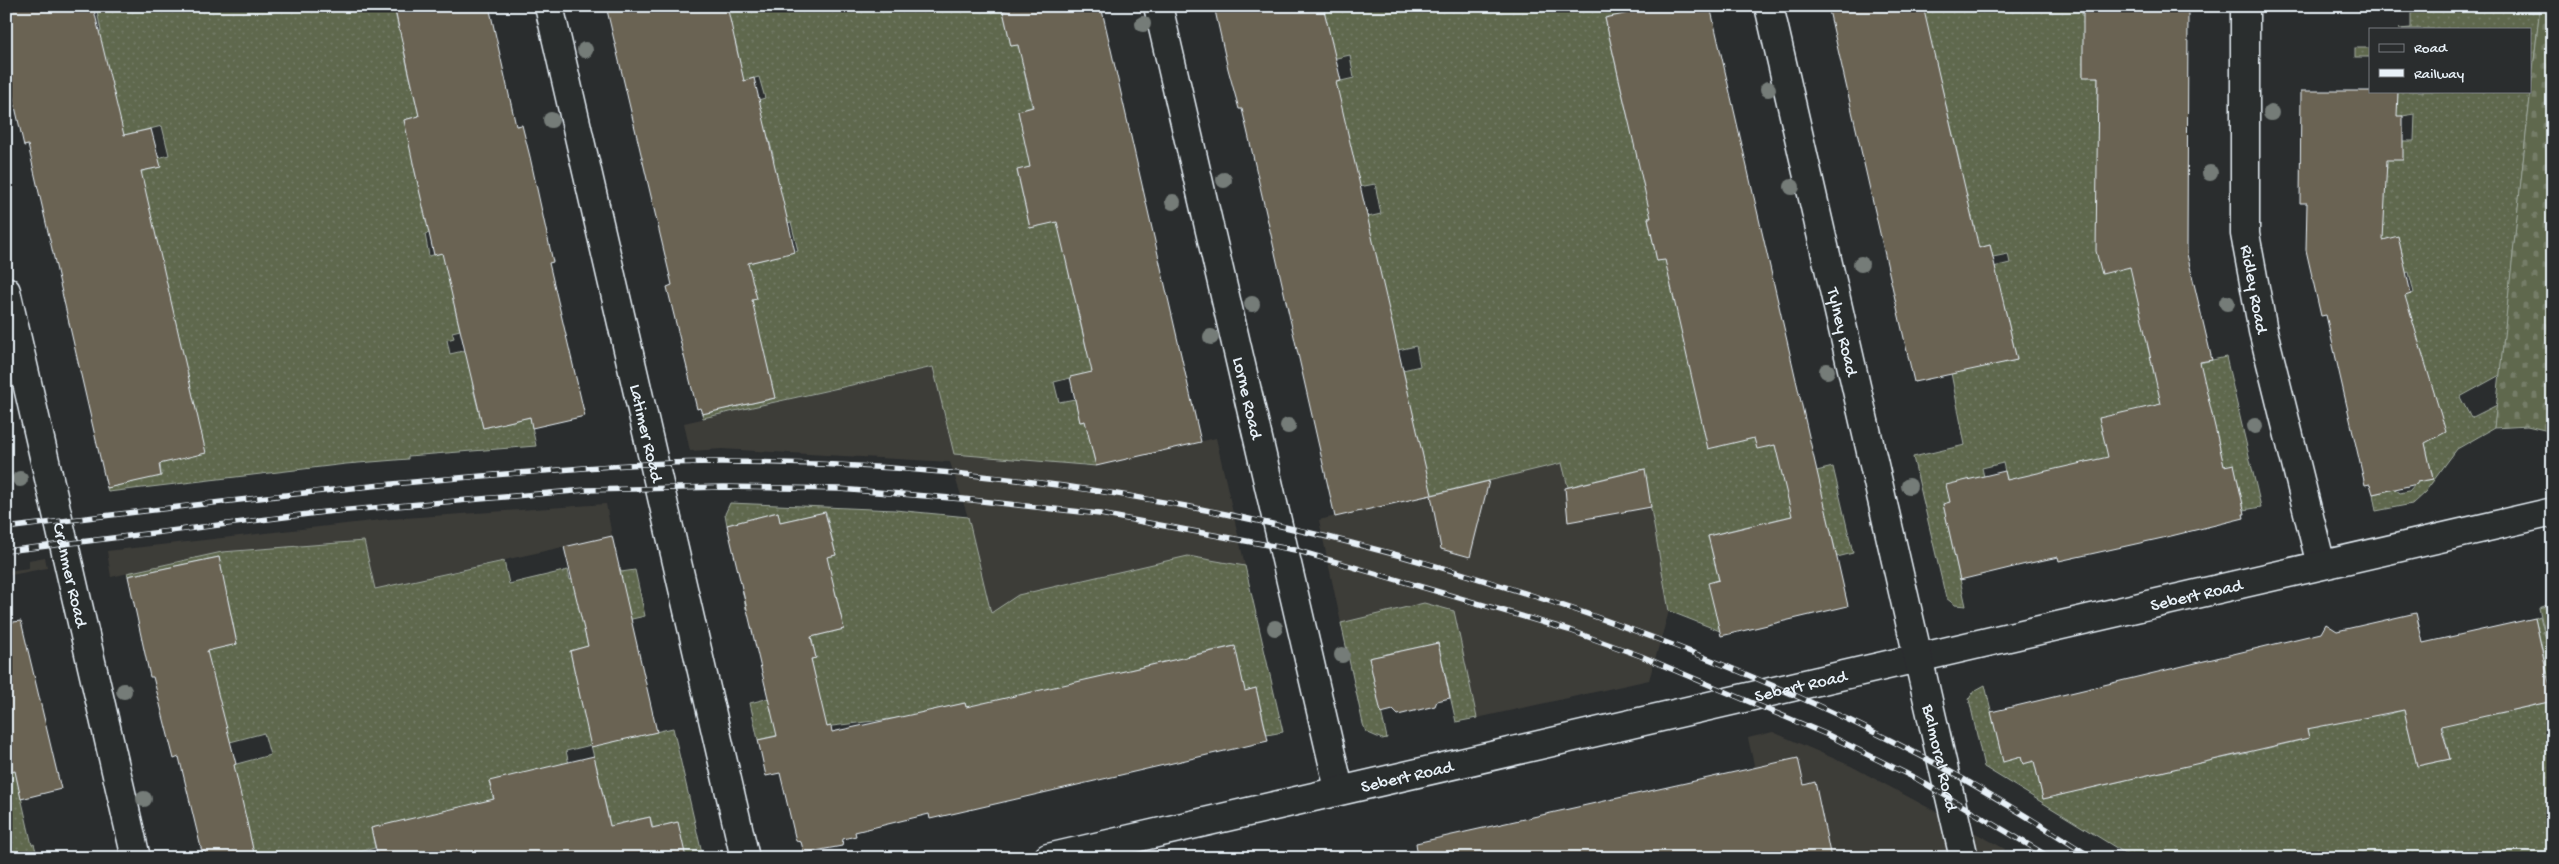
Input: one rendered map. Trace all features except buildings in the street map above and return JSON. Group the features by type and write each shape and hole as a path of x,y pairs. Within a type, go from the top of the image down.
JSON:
{"street":[{"name":"Latimer Road","path":"549,6 745,858"},
{"name":"Lorne Road","path":"1158,6 1339,789"},
{"name":"Tylney Road","path":"1769,6 1919,657"},
{"name":"Ridley Road","path":"2245,6 2245,234 2263,331 2321,565"},
{"name":"Cranmer Road","path":"6,291 136,858"},
{"name":"Sebert Road","path":"1048,858 1339,789 2553,512"},
{"name":"Balmoral Road","path":"1919,657 1964,858"}],"shaded area":[{"path":"934,367 1082,466 1096,466 1216,438 1245,566 1188,556 1018,595 991,613 968,517 950,462 722,449 690,451 684,423"},
{"path":"1563,463 1568,487 1645,469 1669,611 1649,680 1477,718 1454,611 1424,603 1341,623 1319,520"},
{"path":"606,504 612,536 375,589 364,541 222,552 111,577 107,551 390,519"},
{"path":"45,557 47,568 6,576 6,571 29,568 29,560"},
{"path":"1773,732 1851,766 2005,849 2001,856 2004,858 1775,858 1748,738"}],"green space":[{"path":"96,6 397,6 394,7 399,31 430,23 434,41 403,48 419,116 404,120 409,141 471,149 413,163 423,205 486,220 425,234 429,256 449,251 455,309 460,330 452,332 454,338 447,340 450,354 511,340 519,373 472,385 483,428 530,417 536,446 408,456 408,459 346,464 108,492 107,488 161,475 139,172 160,167 158,158 169,155 162,126 83,145 64,39 101,31"},
{"path":"702,6 1022,6 1003,11 1011,46 1055,37 1059,54 1022,62 1032,107 1018,111 1031,167 1017,171 1030,228 1059,221 1071,284 1110,276 1115,297 1076,306 1087,351 1125,342 1130,363 1054,382 1059,402 1075,399 1080,422 1140,408 1090,442 1096,466 954,454 933,367 703,418 702,414 775,398 765,357 695,373 748,263 798,251 791,222 761,228 774,159 769,139 695,156 755,101 765,98 759,77 681,96 677,78 740,63 735,40"},
{"path":"1323,6 1627,6 1629,13 1605,18 1627,114 1700,207 1648,218 1657,261 1710,250 1709,448 1754,438 1757,448 1775,445 1784,479 1833,467 1853,553 1837,557 1825,508 1770,521 1781,565 1762,570 1752,525 1708,536 1719,580 1709,583 1720,631 1669,611 1644,469 1568,487 1562,463 1422,497 1417,475 1366,401 1408,391 1403,370 1420,366 1416,346 1357,359 1322,218 1366,209 1368,217 1381,214 1375,184 1359,187 1294,92 1354,78 1350,55 1235,81 1331,40"},
{"path":"1922,6 2082,6 2082,16 2098,16 2083,55 2083,76 2098,77 2097,100 2138,100 2137,265 2166,340 2147,344 2154,373 2226,357 2261,507 2244,510 2234,465 2224,466 2214,424 2116,491 2007,480 2003,463 1982,468 1994,519 1950,502 1943,504 1966,606 1955,605 1946,598 1913,457 1965,445 1951,373 2017,360 2004,305 1955,317 1985,269 2010,263 2008,254 1993,257 1990,245 1940,257 1975,229 1964,187 1922,178 1961,168"},
{"path":"2354,6 2540,6 2532,80 2532,28 2411,28 2411,9 2354,8"},
{"path":"2540,6 2553,6 2553,432 2527,426 2494,428"},
{"path":"2355,48 2369,48 2369,57 2355,57"},
{"path":"2398,92 2531,92 2500,375 2460,397 2471,418 2497,405 2494,428 2457,449 2425,492 2412,504 2376,511 2373,494 2395,489 2400,493 2409,491 2417,482 2433,479 2425,444 2406,448 2394,299 2414,293 2409,272 2388,276 2405,266 2398,237 2380,241 2355,173 2403,141 2414,141 2415,114 2396,117"},
{"path":"730,503 895,510 968,517 991,613 1018,595 1188,556 1245,566 1283,732 1267,735 1256,688 1245,691 1234,646 1188,656 1198,702 1179,706 1169,661 1121,672 1111,722 1100,677 968,712 965,703 907,717 799,730 758,740 750,703 817,686 811,659 816,658 811,637 844,629 835,591 746,609 742,587 791,565 836,555 826,512 780,522 778,512 727,525 725,514"},
{"path":"364,541 375,589 504,561 509,584 568,570 570,580 620,568 621,572 635,570 645,616 584,630 588,646 570,651 582,705 610,742 673,728 703,858 686,858 677,822 653,828 650,817 622,823 613,837 591,745 566,751 586,839 489,781 507,857 371,828 375,848 336,858 255,858 233,765 270,755 264,733 230,742 200,652 237,644 228,600 190,608 223,579 219,557 128,576 127,573 222,552"},
{"path":"1424,603 1454,611 1477,718 1456,722 1438,643 1369,658 1387,738 1382,739 1366,732 1363,724 1341,623"},
{"path":"2553,603 2553,669 2539,608"},
{"path":"2540,616 2553,669 2553,696 2535,618"},
{"path":"2372,677 2381,716 2404,710 2417,766 2450,759 2435,695 2493,681 2500,713 2553,701 2553,858 2133,858 1984,767 1969,699 1974,691 1985,685 2003,761 2021,757 2023,764 2034,761 2043,799 2065,794 2072,746 2082,790 2126,780 2116,735 2133,732 2143,776 2186,766 2175,721 2192,717 2203,762 2248,753 2238,706 2253,702 2264,749 2309,738 2302,707"},
{"path":"15,771 32,845 34,844 38,858 6,858 6,773"}],"railway":[{"path":"6,528 363,487 571,469 691,462 826,464 931,471 1034,482 1138,498 1240,517 1342,540 1443,568 1543,599 1689,651 1832,712 1925,758 1968,781 2093,858"},
{"path":"6,551 325,512 586,490 724,487 839,489 963,499 1100,514 1295,550 1569,630 1641,656 1828,735 1917,779 2051,858"}]}
